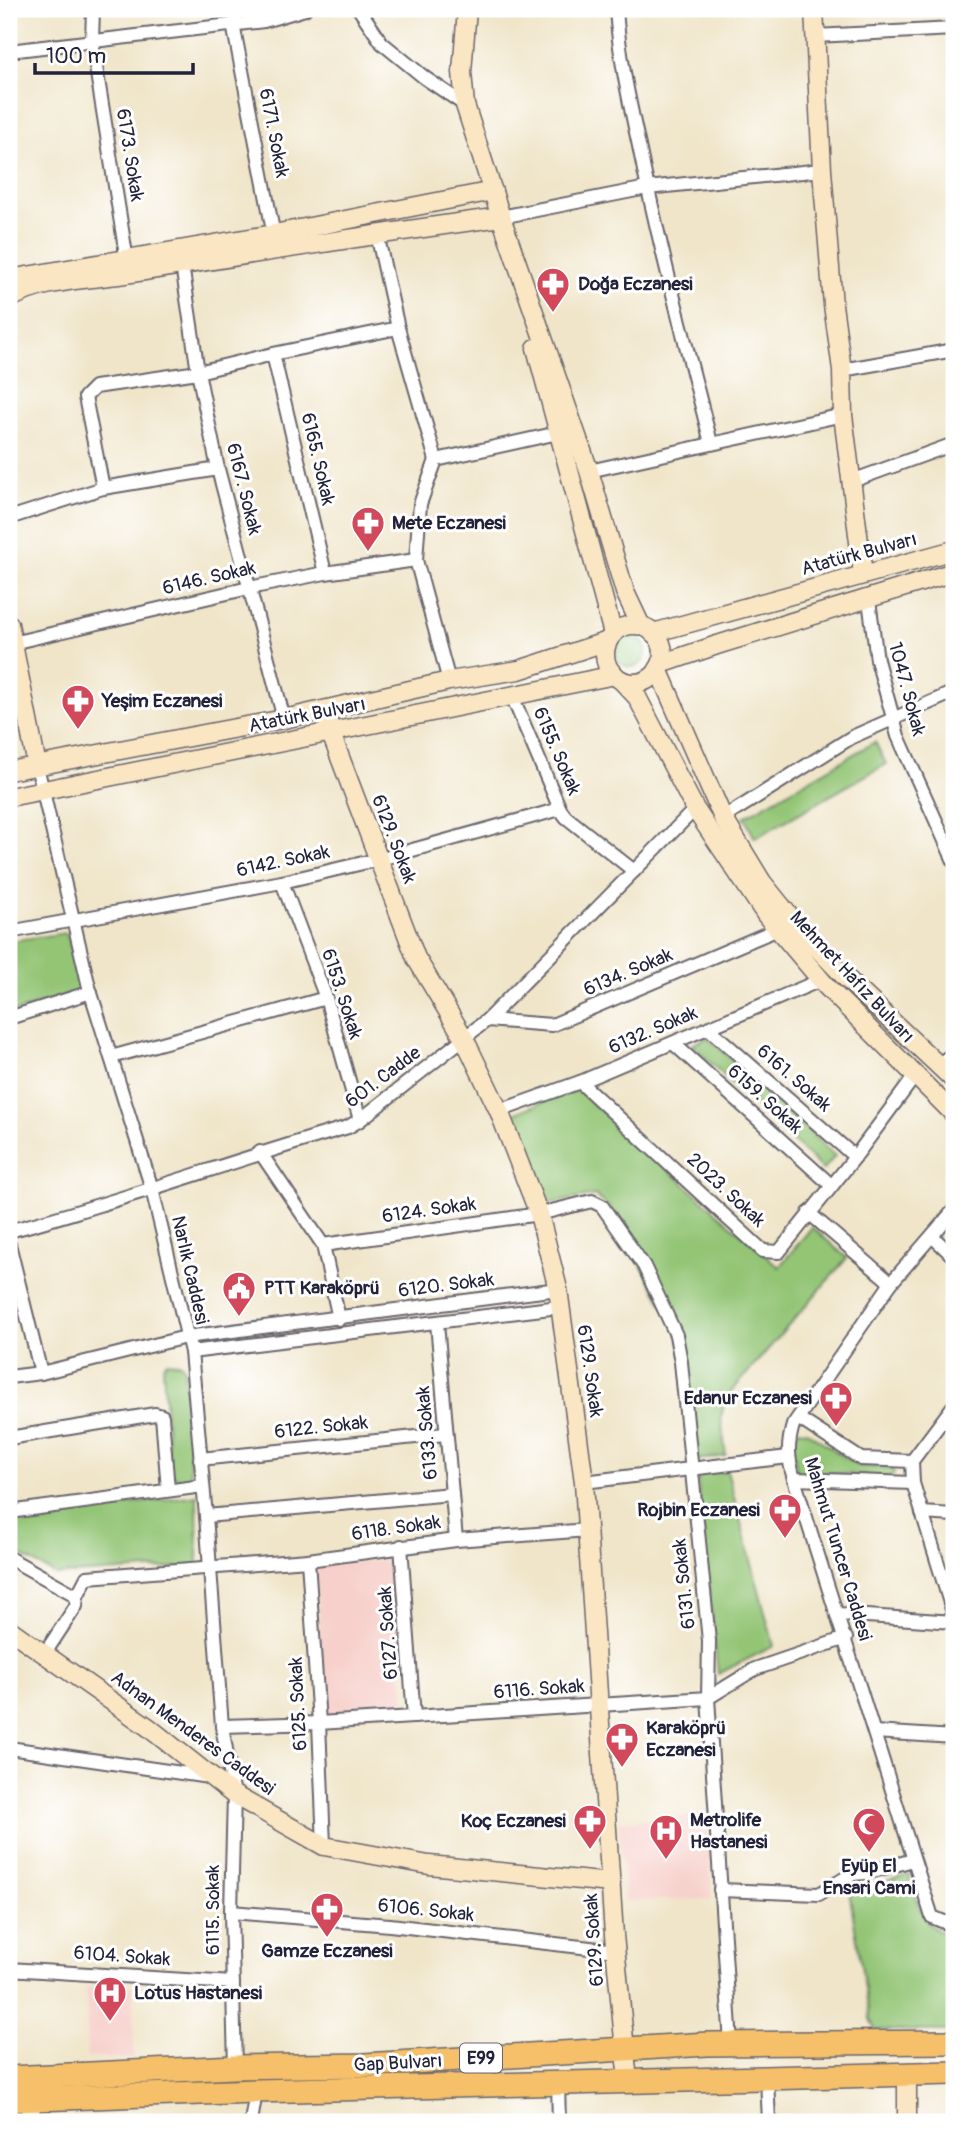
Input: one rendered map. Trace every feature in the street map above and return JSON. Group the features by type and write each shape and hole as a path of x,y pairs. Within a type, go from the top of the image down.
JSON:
{"highway":[{"name":"Gap Bulvarı","path":"9,2077 234,2067 364,2065 731,2044 954,2042"},
{"name":"Gap Bulvarı","path":"23,2107 256,2091 954,2073"}],"street":[{"name":"6173. Sokak","path":"93,9 92,42 128,266"},
{"path":"9,51 264,20 305,9"},
{"path":"359,9 382,43 425,78 465,105"},
{"path":"467,9 462,72 465,105 589,471 625,592 647,629 661,644 659,667"},
{"path":"616,9 619,48 647,188 712,443"},
{"path":"814,9 822,170 833,305 842,370 843,415 863,574"},
{"name":"6171. Sokak","path":"233,24 275,241"},
{"path":"815,36 954,29"},
{"path":"9,299 37,286 128,266 275,241 377,234 501,216 647,188 822,170"},
{"path":"9,279 128,266 181,265 493,191"},
{"path":"501,216 611,637 606,659 618,678 629,682 646,680 659,667 717,645 954,572"},
{"path":"377,234 398,328 436,460 419,504 416,560 449,681"},
{"name":"6167. Sokak","path":"181,265 198,372 218,469 284,719"},
{"path":"103,488 85,397 95,387 198,372 398,328"},
{"path":"842,370 954,350"},
{"name":"6165. Sokak","path":"273,354 326,573"},
{"path":"589,471 843,415"},
{"path":"436,460 558,433"},
{"path":"852,481 951,445"},
{"path":"9,518 103,488 218,469"},
{"name":"Atatürk Bulvarı","path":"647,629 954,550"},
{"name":"6146. Sokak","path":"12,643 249,588 416,560"},
{"name":"1047. Sokak","path":"869,600 877,660 898,736 954,861"},
{"path":"9,624 37,766"},
{"path":"611,637 626,626 647,629"},
{"name":"Atatürk Bulvarı","path":"9,771 284,719 449,681 519,670 611,637"},
{"name":"Mehmet Hafız Bulvarı","path":"659,667 723,818 761,882 803,933 847,979 947,1058 954,1080"},
{"name":"Atatürk Bulvarı","path":"9,797 330,731 618,678"},
{"name":"Mehmet Hafız Bulvarı","path":"618,678 637,697 695,809 778,929 821,980 954,1114"},
{"path":"723,818 852,737 954,692"},
{"name":"6155. Sokak","path":"512,696 560,809 566,817 634,871"},
{"name":"6129. Sokak","path":"326,710 330,731 416,958 464,1038 499,1111 539,1214 559,1298 589,1530 598,1704 628,2082"},
{"name":"Narlık Caddesi","path":"37,766 91,992 152,1189 191,1352 222,1726 234,1795"},
{"name":"6142. Sokak","path":"9,932 282,882 380,859 560,809"},
{"name":"601. Cadde","path":"9,1231 66,1216 260,1152 348,1127 487,1020 695,809"},
{"name":"6153. Sokak","path":"282,882 326,998 360,1119"},
{"name":"6134. Sokak","path":"487,1020 552,1025 778,929"},
{"name":"6132. Sokak","path":"499,1111 580,1082 821,980"},
{"path":"9,1017 91,992"},
{"path":"111,1057 326,998"},
{"name":"6161. Sokak","path":"708,1028 855,1157"},
{"name":"6159. Sokak","path":"673,1043 831,1185"},
{"name":"2023. Sokak","path":"580,1082 763,1251 779,1252 915,1076"},
{"path":"260,1152 323,1245 339,1318"},
{"name":"6131. Sokak","path":"539,1214 592,1201 602,1206 644,1266 676,1335 709,1641 708,1698 731,2044"},
{"name":"Mahmut Tuncer Caddesi","path":"954,1210 891,1283 793,1425 788,1441 788,1457 794,1479 932,1917 954,1926"},
{"path":"809,1213 891,1283"},
{"name":"6124. Sokak","path":"323,1245 539,1214"},
{"path":"932,1236 954,1257"},
{"path":"9,1244 41,1373"},
{"path":"191,1352 437,1323 559,1298"},
{"name":"6120. Sokak","path":"9,1377 41,1373 186,1336 339,1318 559,1298"},
{"name":"6133. Sokak","path":"437,1323 456,1539"},
{"path":"954,1405 912,1461 913,1483 954,1616"},
{"path":"9,1437 155,1414 162,1416 168,1490"},
{"path":"798,1418 861,1459 912,1461"},
{"name":"6122. Sokak","path":"200,1459 445,1434"},
{"path":"584,1482 692,1471 788,1457"},
{"path":"794,1479 913,1483"},
{"path":"9,1512 203,1486"},
{"path":"206,1516 452,1494"},
{"path":"922,1513 954,1515"},
{"name":"6118. Sokak","path":"76,1596 87,1577 308,1560 456,1539 589,1530"},
{"name":"6127. Sokak","path":"401,1546 414,1717"},
{"path":"9,1558 76,1596 76,1606 45,1653"},
{"name":"6125. Sokak","path":"308,1560 324,1846"},
{"path":"838,1614 954,1622"},
{"name":"Adnan Menderes Caddesi","path":"9,1629 148,1727 234,1795 324,1846 429,1865 611,1883"},
{"name":"6116. Sokak","path":"222,1726 319,1723 708,1698 755,1669 846,1639"},
{"path":"874,1732 954,1737"},
{"path":"9,1748 213,1778"},
{"name":"6115. Sokak","path":"234,1795 231,1912 234,2067"},
{"path":"720,1890 820,1894 852,1874 913,1860"},
{"name":"6106. Sokak","path":"231,1912 390,1925 616,1951"},
{"name":"6104. Sokak","path":"9,1969 233,1983"},
{"path":"907,2076 907,2122"},
{"path":"768,2078 769,2122"},
{"path":"558,2084 559,2122"},
{"path":"251,2122 256,2091"}],"shaded area":[{"path":"390,1560 394,1566 396,1613 390,1617 392,1625 399,1628 405,1710 399,1713 327,1718 315,1565"},
{"name":"Metrolife Hastanesi","path":"707,1814 712,1899 625,1901 619,1822"},
{"name":"Lotus Hastanesi","path":"133,1987 134,2058 87,2058 86,1988"}],"green space":[{"path":"631,637 642,641 646,652 642,663 631,667 620,663 616,652 620,641"},
{"path":"875,742 886,764 755,838 744,817"},
{"path":"66,933 86,989 9,1014 9,941"},
{"path":"707,1037 835,1156 823,1170 692,1045"},
{"path":"575,1088 779,1267 812,1227 847,1258 725,1399 721,1418 726,1456 697,1460 679,1334 610,1208 595,1195 546,1204 509,1116"},
{"path":"166,1362 180,1363 184,1367 191,1478 178,1478 169,1468 163,1367"},
{"path":"798,1430 806,1431 858,1466 892,1469 894,1473 892,1477 797,1471 792,1442"},
{"path":"727,1471 774,1646 718,1674 697,1475"},
{"path":"197,1495 198,1566 56,1575 12,1550 9,1521"},
{"path":"909,1875 922,1914 935,1929 954,1936 954,2031 875,2030 870,2019 849,1891"}],"place":[{"name":"Doğa Eczanesi","path":"553,314"},
{"name":"Mete Eczanesi","path":"368,553"},
{"name":"Yeşim Eczanesi","path":"78,731"},
{"name":"PTT Karaköprü","path":"239,1318"},
{"name":"Edanur Eczanesi","path":"836,1428"},
{"name":"Rojbin Eczanesi","path":"785,1540"},
{"name":"Karaköprü Eczanesi","path":"622,1769"},
{"name":"Koç Eczanesi","path":"590,1851"},
{"name":"Eyüp El Ensari Cami","path":"869,1854"},
{"name":"Metrolife Hastanesi","path":"666,1861"},
{"name":"Gamze Eczanesi","path":"327,1939"},
{"name":"Lotus Hastanesi","path":"110,2023"}]}
